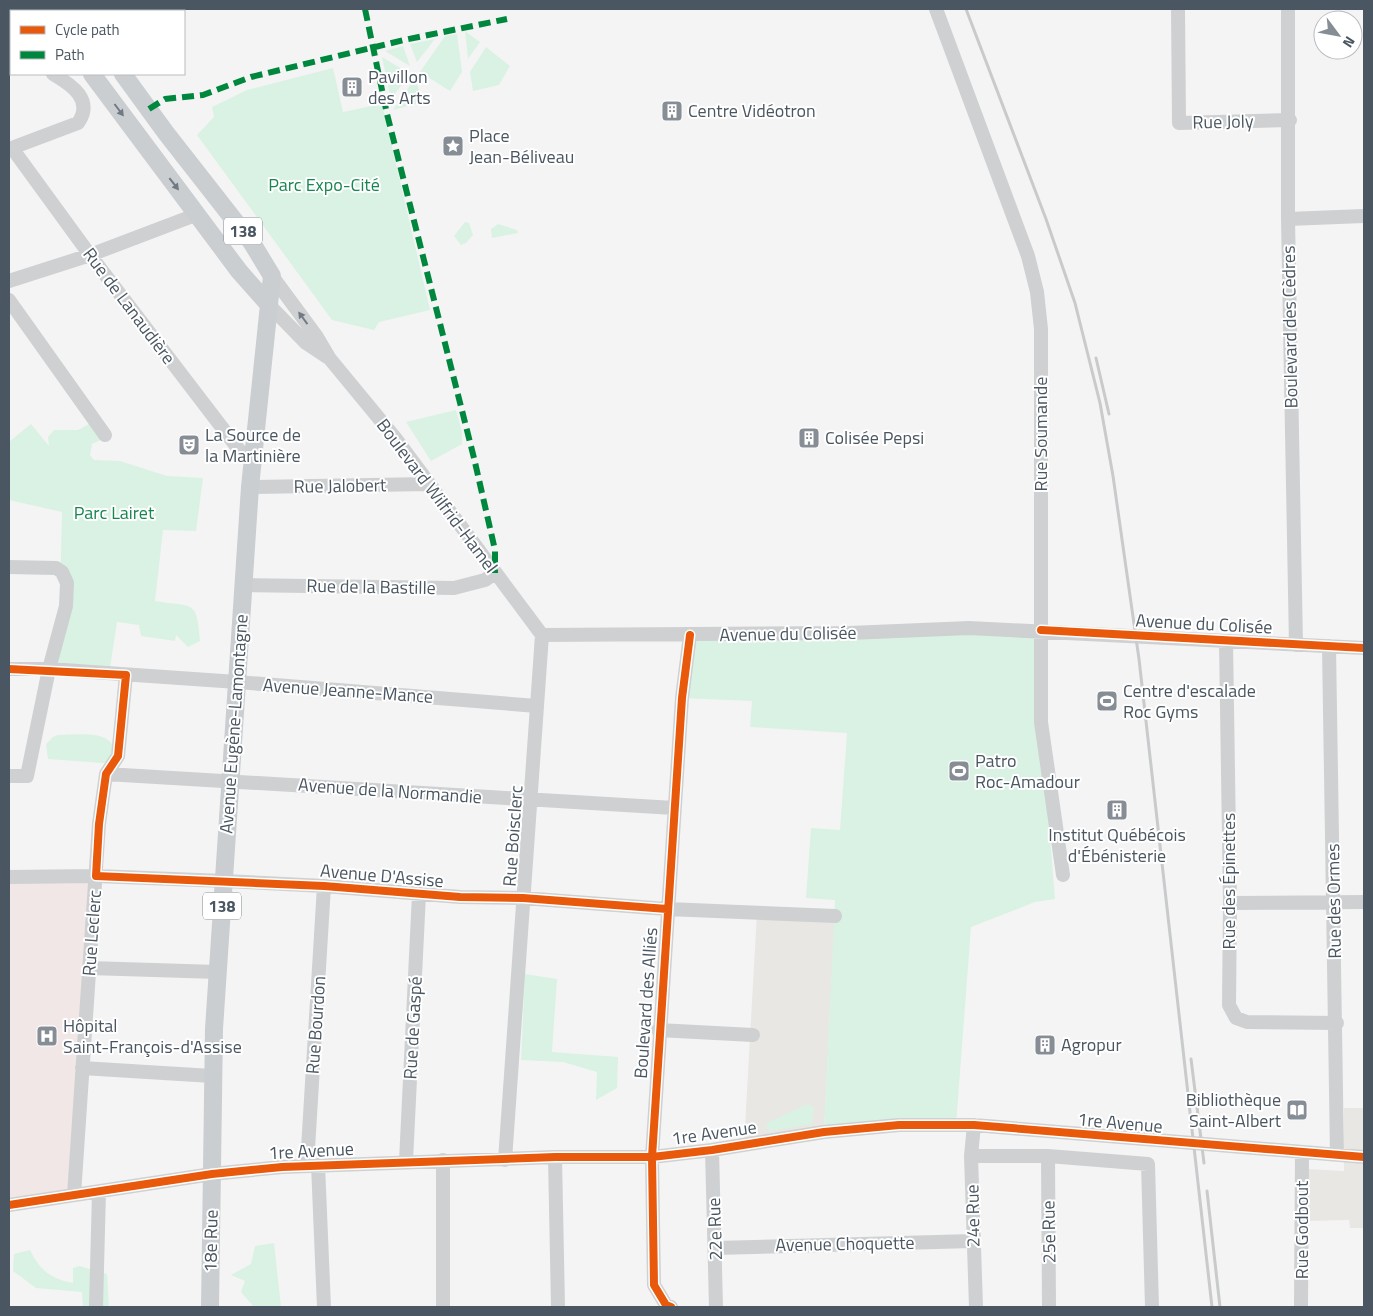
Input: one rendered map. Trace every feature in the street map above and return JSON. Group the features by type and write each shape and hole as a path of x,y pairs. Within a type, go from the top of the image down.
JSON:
{"main road":[{"name":"Boulevard Wilfrid-Hamel","path":"93,75 239,270 269,305"},
{"name":"Boulevard Wilfrid-Hamel","path":"124,75 166,133 252,242 272,276"},
{"name":"Avenue Eugène-Lamontagne","path":"212,1174 212,1076 243,585 250,487 272,276"},
{"name":"18e Rue","path":"210,1307 212,1174"}],"street":[{"name":"Rue Soumande","path":"936,9 1028,256 1037,292 1041,329 1042,722 1063,875"},
{"name":"Rue Joly","path":"1178,9 1179,123 1290,120"},
{"name":"Boulevard des Cèdres","path":"1288,9 1290,120 1288,219 1296,645"},
{"path":"10,148 78,123 82,117 84,102 79,94 54,75"},
{"name":"Rue de Lanaudière","path":"10,148 240,451 253,458"},
{"path":"9,281 90,255 198,214"},
{"path":"1288,219 1364,216"},
{"name":"Boulevard Wilfrid-Hamel","path":"272,276 317,337 330,359 362,396 430,484 542,635"},
{"path":"9,300 105,435"},
{"name":"Boulevard Wilfrid-Hamel","path":"269,305 306,343 330,359"},
{"name":"Rue Jalobert","path":"250,487 430,484"},
{"path":"9,567 56,568 65,576 66,606 49,669 27,776 9,776"},
{"name":"Rue de la Bastille","path":"243,585 454,588 485,580 495,573"},
{"name":"Avenue du Colisée","path":"542,635 880,633 969,628 1041,630 1364,648"},
{"name":"Rue Boisclerc","path":"505,1160 542,635"},
{"name":"Boulevard des Alliés","path":"671,1307 666,1305 654,1285 652,1157 658,1030 682,698 690,635"},
{"name":"Rue des Épinettes","path":"1226,641 1230,903 1229,1005 1236,1018 1247,1022 1336,1023"},
{"name":"Rue des Ormes","path":"1329,646 1337,1155"},
{"name":"Avenue Jeanne-Mance","path":"9,668 237,682 537,706"},
{"name":"Rue Leclerc","path":"74,1194 99,824 106,774 118,756 126,675"},
{"name":"Avenue de la Normandie","path":"106,774 231,780 411,794 674,808"},
{"name":"Avenue D'Assise","path":"9,877 96,876 224,881 324,886 419,894 523,898 667,908 834,916"},
{"name":"Rue Bourdon","path":"324,886 312,1165 324,1307"},
{"name":"Rue de Gaspé","path":"406,1161 419,894"},
{"path":"1230,903 1364,902"},
{"path":"89,968 218,972"},
{"path":"658,1030 753,1035"},
{"path":"82,1068 212,1076"},
{"name":"1re Avenue","path":"9,1206 74,1194 99,1192 212,1174 312,1165 406,1161 505,1160 555,1157 652,1157 861,1128 974,1125 1364,1157"},
{"name":"24e Rue","path":"974,1125 971,1156 976,1307"},
{"name":"22e Rue","path":"712,1150 716,1248 716,1307"},
{"name":"Rue Godbout","path":"1302,1152 1302,1307"},
{"path":"971,1156 1048,1156 1148,1164 1152,1307"},
{"name":"25e Rue","path":"1048,1156 1049,1307"},
{"path":"555,1157 558,1307"},
{"path":"443,1160 443,1307"},
{"path":"96,1307 99,1192"},
{"name":"Avenue Choquette","path":"716,1248 973,1241"}],"shaded area":[{"name":"Hôpital Saint-François-d'Assise","path":"96,876 74,1195 9,1205 9,877"},
{"path":"757,912 835,916 824,1132 744,1145"},
{"path":"1344,1108 1364,1108 1364,1228 1350,1228 1349,1220 1310,1221 1307,1169 1344,1171"}],"green space":[{"path":"465,31 480,42 468,59"},
{"path":"457,34 462,72 450,91 420,72 445,36"},
{"path":"435,39 417,62 410,44"},
{"path":"403,46 410,66 385,51"},
{"path":"486,47 510,66 499,85 473,91 470,72"},
{"path":"382,57 410,74 391,99"},
{"name":"Parc Expo-Cité","path":"333,68 343,112 382,104 430,310 379,322 374,330 332,320 197,135 214,117 212,107 247,90"},
{"path":"415,78 423,102 393,110"},
{"path":"465,222 469,223 473,235 466,243 461,245 454,236"},
{"path":"498,224 517,230 518,233 492,238 491,229"},
{"path":"456,410 462,432 462,444 431,461 406,422"},
{"name":"Parc Lairet","path":"31,424 49,446 48,437 54,430 78,430 89,424 105,438 92,444 90,455 94,460 120,461 167,476 203,478 196,531 163,530 155,601 190,607 197,617 200,641 188,647 176,635 175,641 141,636 139,625 117,622 109,674 49,669 59,635 62,512 9,500 9,442"},
{"path":"1041,630 1041,722 1055,899 1035,902 971,927 956,1125 824,1132 835,900 806,898 811,828 840,830 847,733 750,727 752,701 682,698 690,635"},
{"path":"89,734 106,739 112,744 116,764 48,759 46,744 58,735"},
{"path":"525,974 557,979 552,1052 618,1057 617,1088 596,1100 597,1072 563,1062 521,1060"},
{"path":"808,1104 814,1108 812,1124 769,1131 766,1126 769,1122"},
{"path":"274,1243 281,1307 254,1307 241,1292 245,1281 231,1275 251,1264 255,1246"},
{"path":"30,1250 42,1269 59,1279 73,1283 73,1268 79,1266 107,1274 109,1307 83,1307 82,1292 36,1288 13,1271 14,1254"}],"railway":[{"path":"966,9 1046,219 1075,303 1100,403 1113,476 1139,659 1212,1307"},
{"path":"1096,358 1109,414"},
{"path":"1191,1059 1204,1163"},
{"path":"1207,1191 1220,1307"}],"marked path":[{"path":"365,9 387,114 474,458 495,550 495,573"},
{"path":"149,109 165,99 203,95 251,77 404,40 507,19"}],"cycle path":[{"path":"1041,630 1364,648"},
{"path":"671,1307 666,1305 654,1285 652,1157 682,698 690,635"},
{"path":"9,669 126,675 118,756 106,774 99,824 96,876 324,886 460,897 523,898 667,909"},
{"path":"9,1205 212,1174 282,1167 555,1157 652,1157 712,1150 824,1132 899,1125 974,1125 1364,1157"}],"place":[{"name":"Pavillon des Arts","path":"352,87"},
{"name":"Centre Vidéotron","path":"672,111"},
{"name":"Place Jean-Béliveau","path":"453,146"},
{"name":"Colisée Pepsi","path":"809,438"},
{"name":"La Source de la Martinière","path":"189,445"},
{"name":"Centre d'escalade Roc Gyms","path":"1107,701"},
{"name":"Patro Roc-Amadour","path":"959,771"},
{"name":"Institut Québécois d'Ébénisterie","path":"1117,810"},
{"name":"Hôpital Saint-François-d'Assise","path":"47,1036"},
{"name":"Agropur","path":"1045,1045"},
{"name":"Bibliothèque Saint-Albert","path":"1297,1110"}]}
